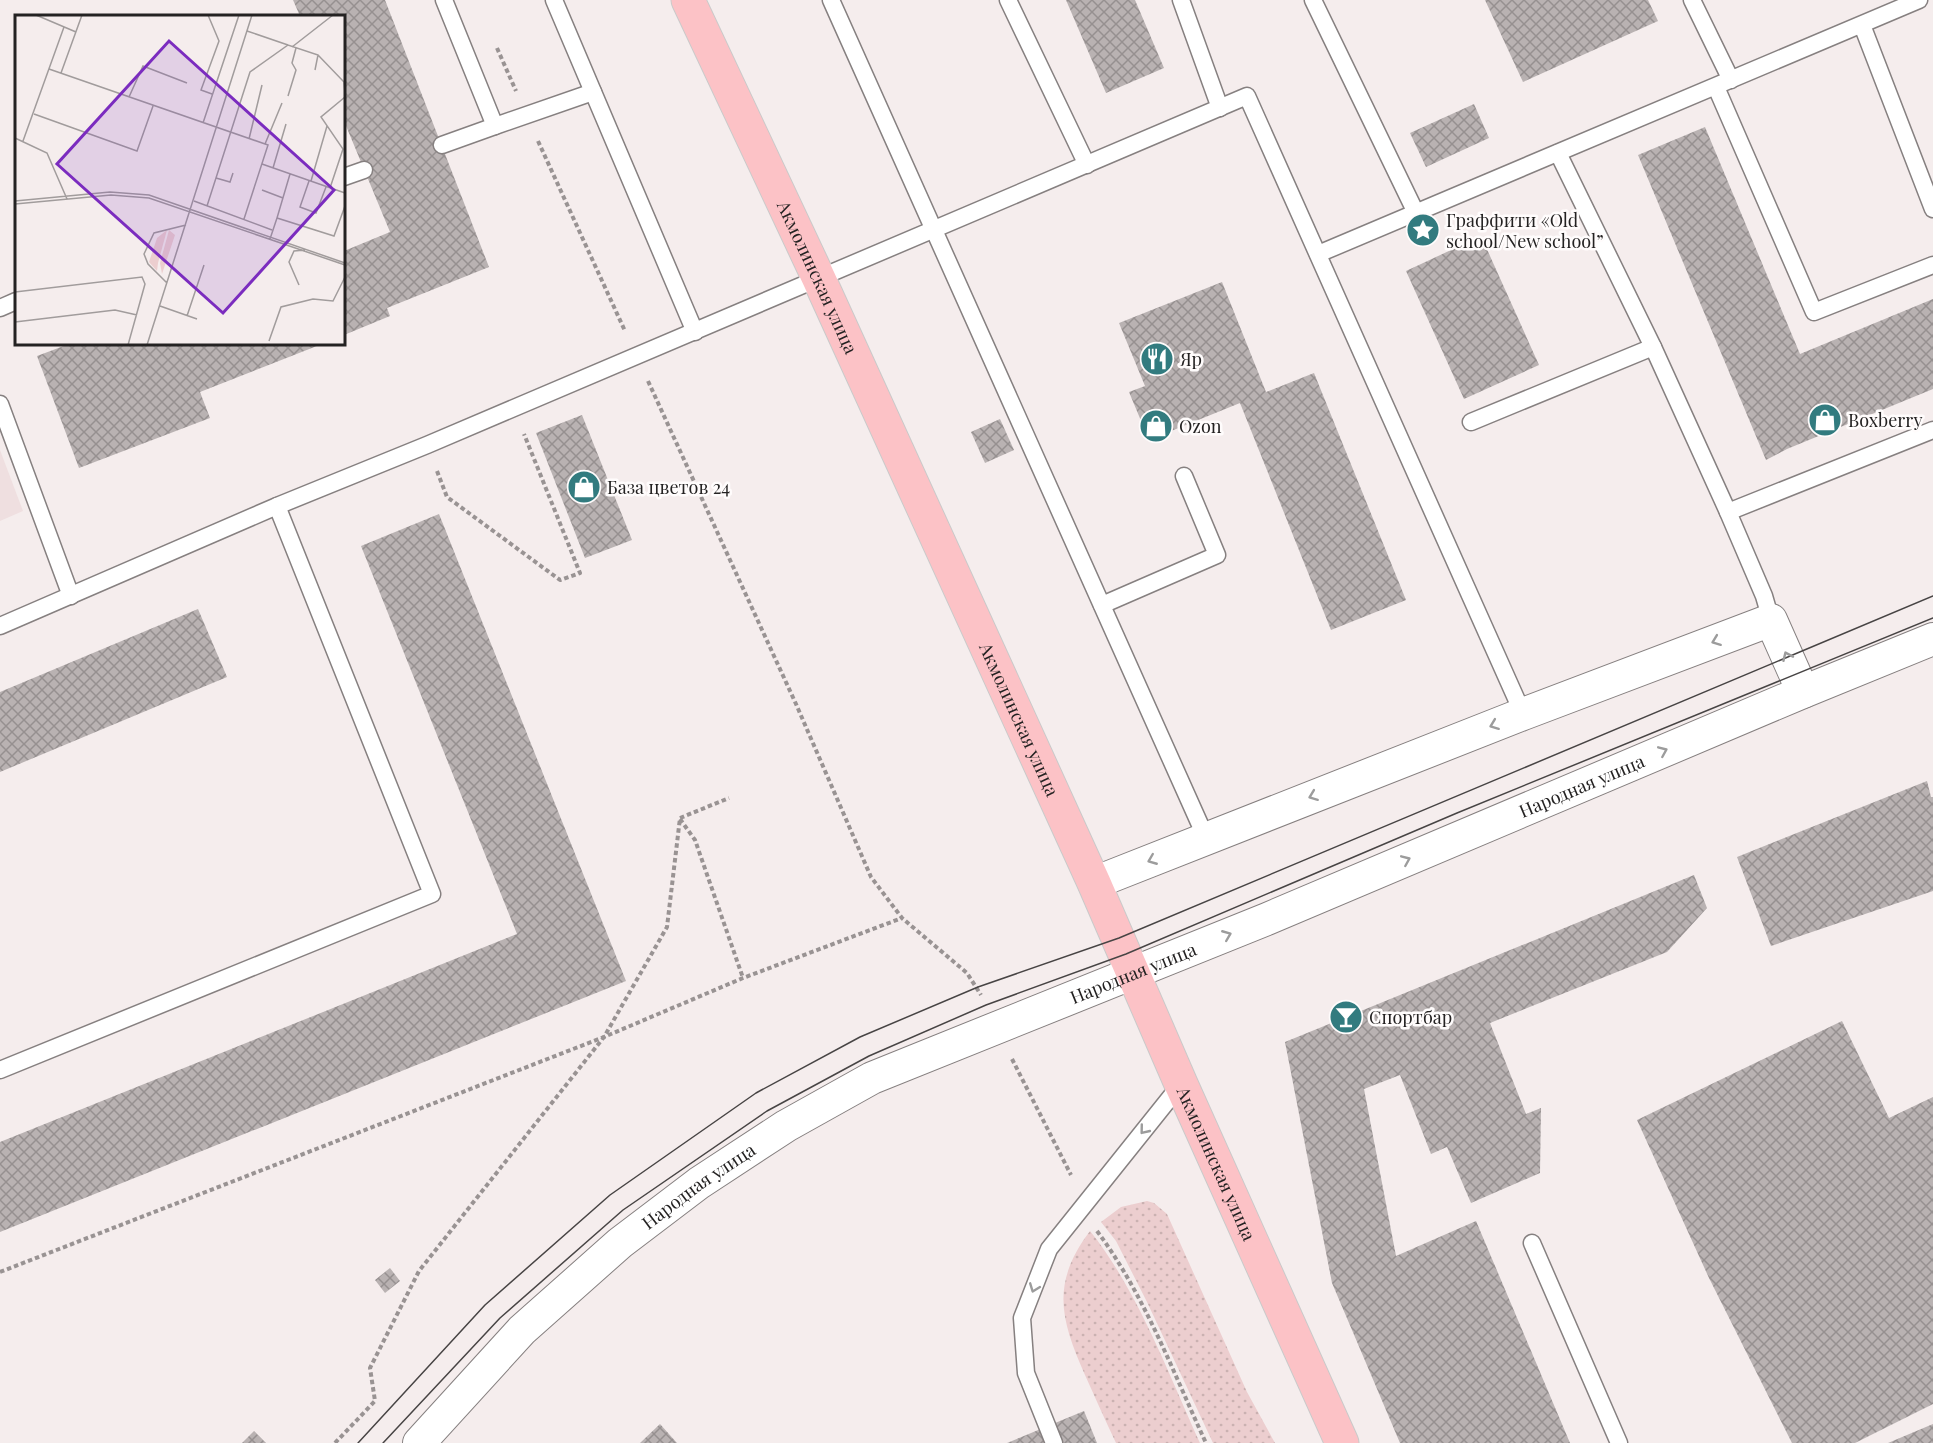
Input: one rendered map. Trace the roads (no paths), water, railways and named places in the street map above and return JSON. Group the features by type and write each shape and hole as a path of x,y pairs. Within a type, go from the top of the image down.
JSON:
{"main road":[{"name":"Акмолинская улица","path":"688,0 819,279 1094,883 1181,1084 1342,1443"}],"street":[{"path":"1094,883 1523,714 1770,620 1803,692"},
{"name":"Народная улица","path":"419,1443 522,1330 620,1243 699,1183 786,1126 872,1078 1268,919 1933,639"}],"lane":[{"path":"444,0 495,126"},
{"path":"554,0 695,332"},
{"path":"831,0 1206,838"},
{"path":"1008,0 1087,165"},
{"path":"1181,0 1220,108"},
{"path":"1313,0 1416,213"},
{"path":"1692,0 1814,312 1933,265"},
{"path":"1318,254 1862,25 1891,6 1919,0"},
{"path":"1862,25 1933,209"},
{"path":"442,145 593,93"},
{"path":"0,626 1247,96 1523,714"},
{"path":"1558,153 1653,346 1764,596 1770,620"},
{"path":"345,177 364,170"},
{"path":"0,308 15,301"},
{"path":"1471,422 1653,346"},
{"path":"0,404 71,596"},
{"path":"1728,512 1933,430"},
{"path":"1102,605 1217,555 1184,476"},
{"path":"0,1070 432,894 278,506"},
{"path":"1054,1443 1026,1373 1022,1318 1049,1250 1181,1084"},
{"path":"1532,1243 1619,1443"}],"tram line":[{"path":"358,1443 485,1305 610,1195 756,1093 860,1037 978,987 1119,938 1933,596"},
{"path":"383,1443 500,1318 623,1210 767,1111 869,1056 986,1005 1126,954 1457,813 1933,618"}],"place":[{"name":"Граффити «Old school/New school”","path":"1423,230"},
{"name":"Яр","path":"1157,359"},
{"name":"Boxberry","path":"1825,420"},
{"name":"Ozon","path":"1156,426"},
{"name":"База цветов 24","path":"584,487"},
{"name":"Спортбар","path":"1346,1017"}]}
